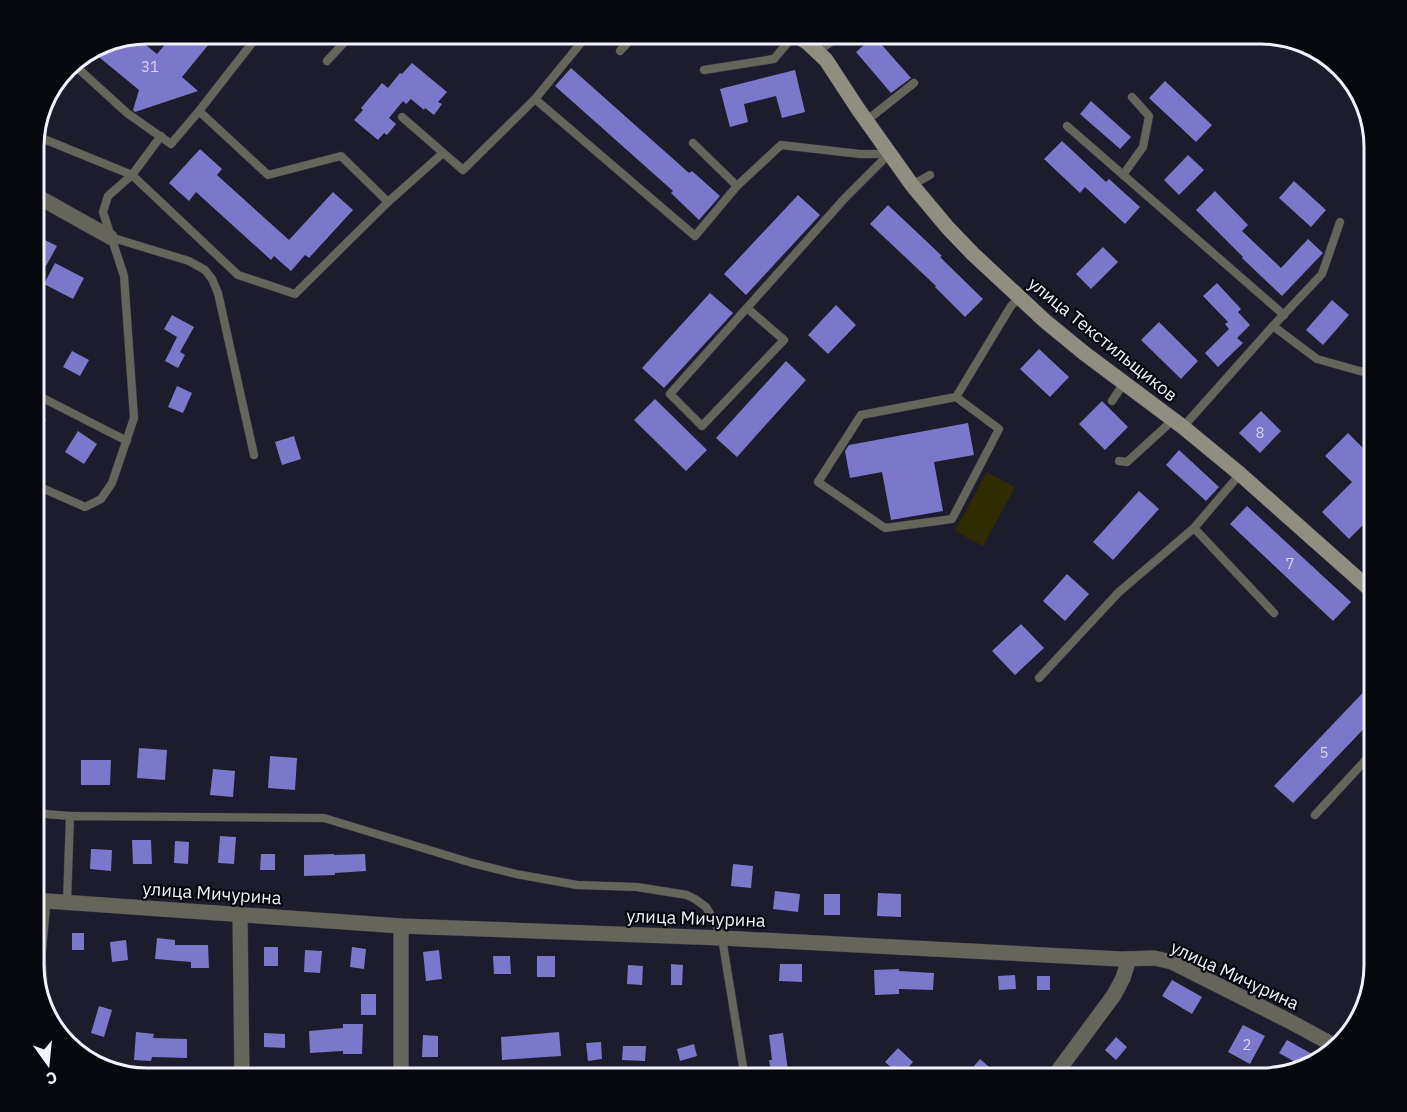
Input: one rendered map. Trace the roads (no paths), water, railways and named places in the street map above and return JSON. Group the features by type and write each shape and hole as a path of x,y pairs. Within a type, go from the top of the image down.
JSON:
{"main road":[{"name":"улица Текстильщиков","path":"809,44 833,70 912,185 961,242 1058,332 1240,474 1364,584"}],"street":[{"path":"44,200 110,237"},
{"name":"улица Мичурина","path":"44,901 401,926 722,938 1130,959 1154,958 1172,962 1329,1043"},
{"path":"240,915 242,1068"},
{"path":"401,926 401,1068"},
{"path":"1061,1068 1119,986 1130,959"}],"lane":[{"path":"78,69 127,113 171,144 251,44"},
{"path":"327,61 343,44"},
{"path":"402,117 463,170 535,99 580,44"},
{"path":"620,51 626,44"},
{"path":"704,70 774,58 785,44"},
{"path":"818,51 828,44"},
{"path":"866,121 914,83"},
{"path":"1123,175 1143,147 1149,116 1132,97"},
{"path":"535,99 695,236 737,186 781,145 860,154 889,154"},
{"path":"199,111 268,175 341,156 388,202"},
{"path":"1067,126 1284,315"},
{"path":"44,489 85,507 101,499 112,483 127,441 134,418 124,276 103,212 108,196 132,174 161,136"},
{"path":"44,139 132,174 238,274 295,294 388,202 443,153"},
{"path":"693,143 737,186"},
{"path":"747,308 784,340 702,426 670,394 845,198 889,154"},
{"path":"912,185 930,175"},
{"path":"1119,460 1127,462 1178,424 1323,274 1340,222"},
{"path":"110,237 189,261 205,270 212,279 218,293 254,455"},
{"path":"957,397 999,429 952,519 885,528 818,482 861,415 957,397 1011,306 1019,298"},
{"path":"1273,326 1317,359 1364,372"},
{"path":"1112,401 1124,383"},
{"path":"44,399 127,441"},
{"path":"1039,678 1119,592 1194,528 1240,474"},
{"path":"1194,528 1274,613"},
{"path":"1315,815 1364,762"},
{"path":"44,814 324,818 516,874 577,885 643,888 687,895 706,907 722,938 743,1068"},
{"path":"67,902 70,816"}]}
